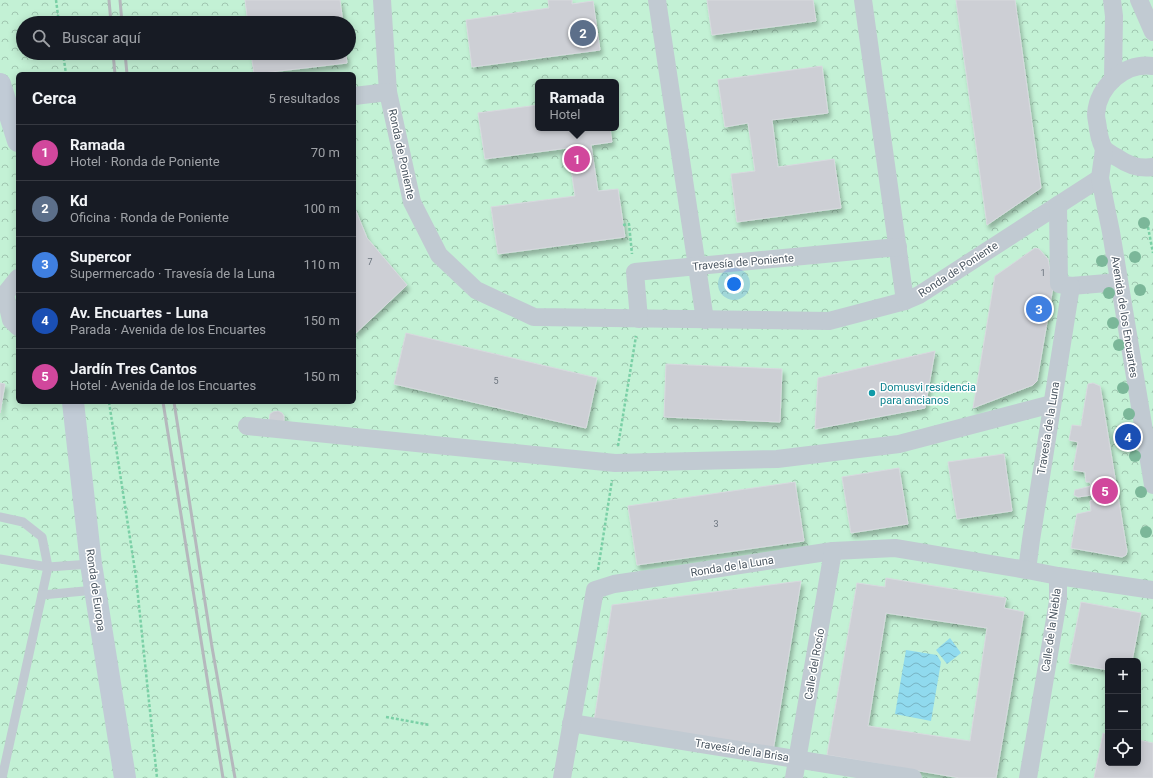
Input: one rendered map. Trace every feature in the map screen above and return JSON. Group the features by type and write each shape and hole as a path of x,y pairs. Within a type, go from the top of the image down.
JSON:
{"street":[{"name":"Ronda de Poniente","path":"382,0 388,92 412,202 439,255 476,290 534,317 830,321 905,301 919,295 1100,178"},
{"path":"657,0 706,320"},
{"path":"863,0 905,301"},
{"path":"1112,0 1114,16 1113,79"},
{"path":"1139,0 1153,32"},
{"path":"1143,0 1153,9"},
{"path":"1153,66 1146,65 1128,69 1113,79 1101,95 1096,114 1099,134 1104,149 1126,164 1153,168"},
{"path":"0,84 16,135"},
{"path":"356,96 388,92"},
{"name":"Avenida de los Encuartes","path":"1104,149 1100,178 1153,485"},
{"path":"1058,205 1059,284 1070,286 1119,282"},
{"name":"Travesía de Poniente","path":"635,272 898,247"},
{"path":"635,272 639,318"},
{"path":"16,280 4,294 11,320 16,324"},
{"name":"Travesía de la Luna","path":"1027,570 1030,540 1070,286"},
{"name":"Ronda de Europa","path":"73,404 91,564 125,778"},
{"path":"247,426 615,463 754,460 777,459 899,444 1052,404"},
{"name":"Ronda de la Luna","path":"562,778 595,590 614,584 833,551 895,548 1058,576"},
{"name":"Calle del Rocío","path":"794,778 833,551"},
{"name":"Calle de la Niebla","path":"1028,778 1058,601 1058,576 1153,590"},
{"name":"Travesía de la Brisa","path":"571,723 913,778"}],"lane":[{"path":"0,517 23,522 42,537 48,568 2,778"},
{"path":"0,559 48,568 91,564"},
{"path":"42,595 95,590"},
{"path":"0,762 8,751"}],"path":[{"path":"56,0 58,16"},
{"path":"65,60 66,72"},
{"path":"623,225 629,224 635,272"},
{"path":"1148,226 1153,253"},
{"path":"109,404 136,577 157,778"},
{"path":"386,717 430,725"}],"green space":[{"path":"0,0 1153,0 1153,778 0,778"}],"water":[{"path":"950,638 961,653 947,664 936,650"},
{"path":"906,650 937,655 941,662 931,721 895,714"}],"building":[{"path":"245,0 340,0 342,16 247,16"},
{"path":"548,0 572,0 572,4 593,1 600,50 472,67 466,20 549,8"},
{"path":"707,0 813,0 816,21 712,35"},
{"path":"956,0 1015,0 1041,188 987,225"},
{"path":"252,60 347,60 347,63 271,72 254,72"},
{"path":"822,66 828,113 772,120 778,167 834,159 841,208 737,222 731,174 755,171 748,123 725,127 718,80"},
{"path":"535,105 535,131 610,131 612,142 591,145 598,191 618,189 625,237 498,254 491,207 575,196 568,148 485,159 478,113"},
{"path":"356,211 367,238 407,285 356,333"},
{"path":"1035,248 1039,249 1048,259 1053,287 1037,381 1033,385 973,408 995,276"},
{"path":"406,333 597,378 586,428 394,384"},
{"name":"Domusvi residencia para ancianos","path":"935,351 925,408 815,429 818,378"},
{"path":"666,364 782,369 780,422 664,417"},
{"path":"0,383 5,384 0,413"},
{"path":"1093,383 1100,386 1127,551 1126,555 1122,557 1071,548 1077,514 1091,511 1090,501 1093,500 1092,495 1078,497 1074,495 1075,490 1091,486 1090,482 1086,482 1085,472 1073,470 1078,442 1069,440 1072,425 1081,426 1088,384"},
{"path":"278,411 284,416 284,423 269,421 270,414"},
{"path":"1004,454 1012,511 957,519 948,462"},
{"path":"899,468 908,524 851,533 842,477"},
{"path":"795,482 804,541 637,565 628,506"},
{"path":"886,578 1006,598 1004,608 1024,612 996,778 960,778 827,755 857,583 885,587","holes":["886,613 987,628 970,741 868,726"]},
{"path":"801,581 773,751 594,721 612,605"},
{"path":"1081,602 1141,613 1133,658 1105,658 1105,669 1069,663"},
{"path":"1103,733 1105,733 1105,766 1141,766 1141,741 1153,743 1153,778 1094,778"}],"railway":[{"path":"109,0 110,16"},
{"path":"120,0 121,16"},
{"path":"114,60 115,72"},
{"path":"126,60 127,72"},
{"path":"163,404 223,778"},
{"path":"174,404 212,647 235,778"}],"place":[{"name":"Kd","path":"583,33"},
{"name":"Ramada","path":"577,159"},
{"name":"Supercor","path":"1039,309"},
{"name":"Domusvi residencia para ancianos","path":"872,393"},
{"name":"Av. Encuartes - Luna","path":"1128,437"},
{"name":"Jardín Tres Cantos","path":"1105,491"}]}
